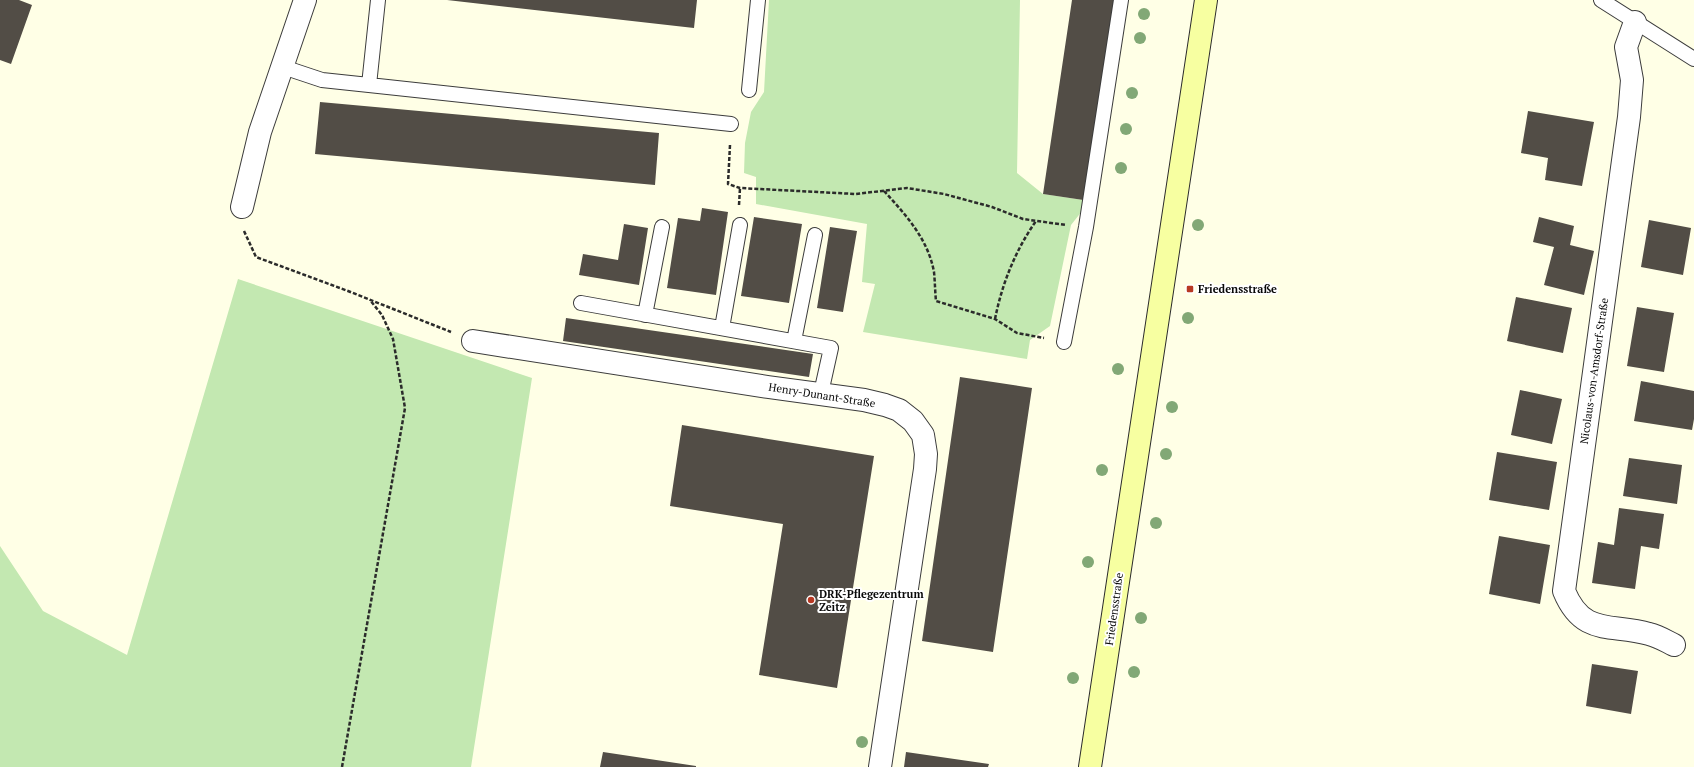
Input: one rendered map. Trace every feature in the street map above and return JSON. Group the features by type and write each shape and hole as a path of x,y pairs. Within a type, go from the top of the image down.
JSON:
{"street":[{"path":"242,207 260,132 305,0"},
{"name":"Friedensstraße","path":"1090,767 1206,0"},
{"name":"Nicolaus-von-Amsdorf-Straße","path":"1635,22 1626,47 1632,80 1629,117 1564,592 1569,604 1578,614 1594,625 1650,634 1674,645"},
{"name":"Henry-Dunant-Straße","path":"472,341 768,387 864,400 899,410 913,421 923,435 926,454 925,469 880,767"}],"lane":[{"path":"370,85 378,0"},
{"path":"748,90 758,0"},
{"path":"1064,342 1086,228 1121,0"},
{"path":"1601,0 1694,60"},
{"path":"283,67 322,80 732,124"},
{"path":"722,328 740,225"},
{"path":"644,315 662,227"},
{"path":"794,341 815,235"},
{"path":"581,304 831,348 821,393"}],"path":[{"path":"732,124 728,184 740,188 793,192 856,194 907,188 944,194 992,207 1023,219 1086,228"},
{"path":"884,191 915,228 929,253 934,273 936,301 995,319 1017,333 1064,342"},
{"path":"242,207 243,228 256,257 370,300 472,341"},
{"path":"995,319 999,297 1012,264 1026,236 1036,221"},
{"path":"342,767 405,408 393,339 382,315 370,300"}],"green space":[{"path":"769,0 1020,0 1017,173 1043,194 1090,201 1071,225 1050,326 1030,340 1027,359 863,332 875,284 862,282 867,224 756,204 756,177 744,173 745,143 751,112 764,92"},
{"path":"238,279 532,378 471,767 0,767 0,546 43,611 127,655"}],"building":[{"path":"0,0 19,0 32,5 11,64 0,60"},
{"path":"447,0 697,0 694,28"},
{"path":"1072,0 1119,0 1090,201 1043,194"},
{"path":"320,102 659,133 655,185 315,154"},
{"path":"1528,111 1594,122 1582,186 1545,180 1548,158 1521,153"},
{"path":"702,208 728,212 716,295 667,288 678,218 700,221"},
{"path":"754,217 802,224 789,303 741,296"},
{"path":"1539,217 1574,226 1570,245 1594,251 1584,295 1544,285 1554,247 1533,242"},
{"path":"1649,220 1691,228 1683,275 1641,267"},
{"path":"624,224 648,228 639,285 579,275 583,254 618,260"},
{"path":"830,227 857,231 843,312 817,308"},
{"path":"1516,297 1572,308 1563,353 1507,341"},
{"path":"1637,307 1674,313 1664,372 1627,366"},
{"path":"566,318 813,354 809,377 563,341"},
{"path":"960,377 1032,388 993,652 922,641"},
{"path":"1641,381 1694,391 1694,419 1692,430 1634,421"},
{"path":"1520,390 1562,399 1552,444 1511,435"},
{"name":"DRK-Pflegezentrum Zeitz","path":"682,425 874,456 837,688 759,675 783,524 670,506"},
{"path":"1497,452 1557,462 1549,510 1489,500"},
{"path":"1629,458 1682,465 1677,504 1623,496"},
{"path":"1619,508 1664,514 1659,549 1641,546 1635,589 1592,583 1598,542 1614,545"},
{"path":"1499,536 1550,545 1540,604 1489,594"},
{"path":"1592,664 1638,671 1631,714 1586,706"},
{"path":"603,752 696,766 696,767 600,767"},
{"path":"906,752 989,764 988,767 904,767"}],"place":[{"name":"Friedensstraße","path":"1190,289"},
{"name":"DRK-Pflegezentrum Zeitz","path":"811,600"}]}
